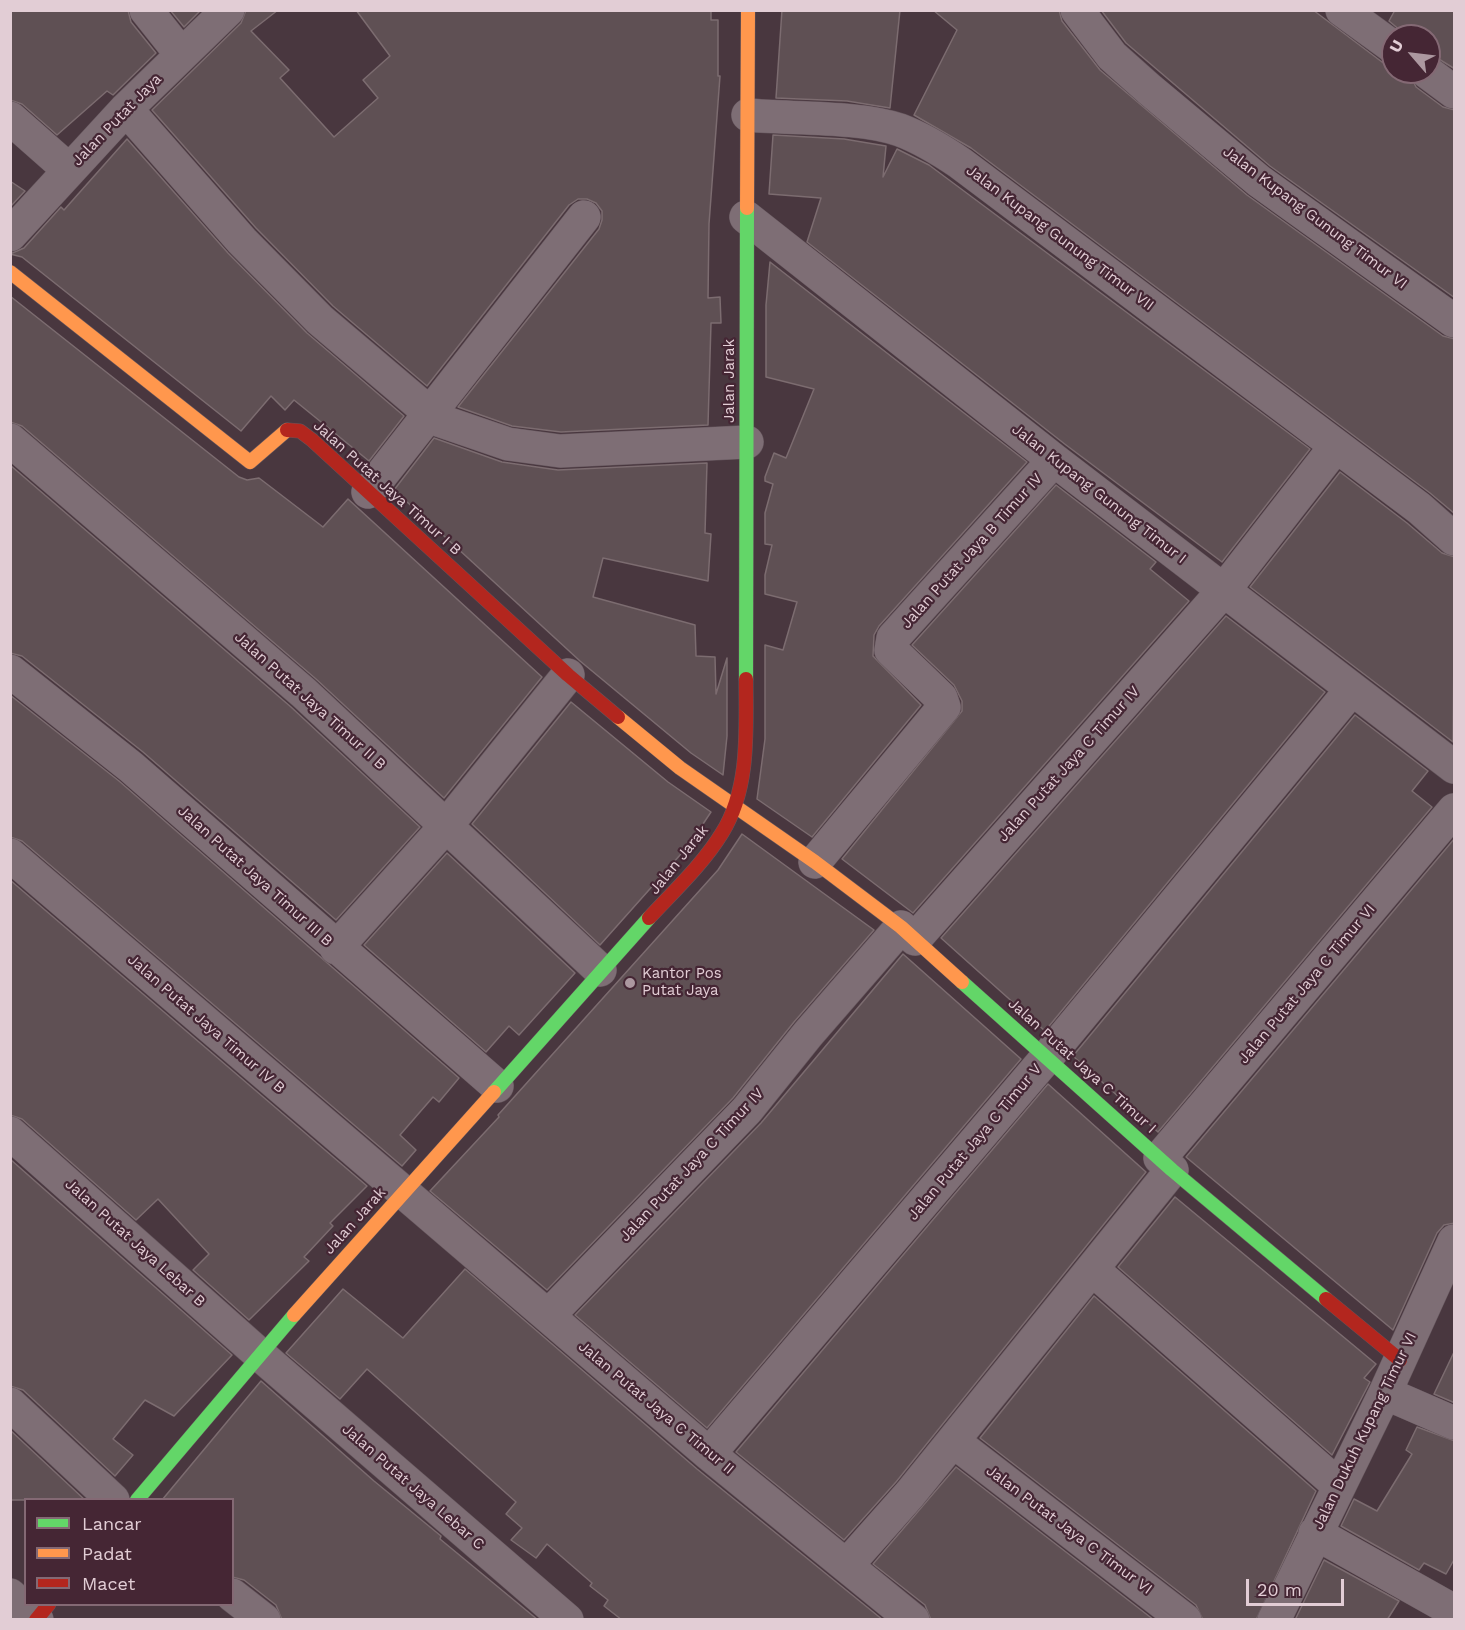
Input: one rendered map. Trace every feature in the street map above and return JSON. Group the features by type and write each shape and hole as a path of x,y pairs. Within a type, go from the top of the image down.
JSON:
{"street":[{"path":"146,10 181,54"},
{"name":"Jalan Putat Jaya","path":"10,235 126,109 228,10"},
{"name":"Jalan Jarak","path":"139,1498 259,1354 600,970 698,866 722,833 735,806 741,785 746,737 748,10"},
{"name":"Jalan Kupang Gunung Timur VI","path":"1077,10 1112,56 1250,174 1455,321"},
{"path":"1342,10 1381,38"},
{"path":"1441,82 1455,92"},
{"path":"126,109 242,241 320,320 438,420 480,437 532,449 560,451 747,442"},
{"name":"Jalan Kupang Gunung Timur VII","path":"748,115 876,125 898,129 934,146 960,163 1419,508 1455,539"},
{"path":"10,118 69,170"},
{"path":"369,492 584,217"},
{"name":"Jalan Kupang Gunung Timur I","path":"746,217 1054,460 1455,767"},
{"name":"Jalan Putat Jaya Timur I B","path":"10,272 250,462 283,432 297,430 312,440 568,675 680,768 735,806"},
{"name":"Jalan Putat Jaya Timur II B","path":"10,440 304,693 600,970"},
{"path":"1224,590 1336,446"},
{"name":"Jalan Putat Jaya B Timur IV","path":"815,862 944,707 941,698 891,650 893,638 1054,460"},
{"name":"Jalan Putat Jaya C Timur IV","path":"548,1316 747,1110 808,1034 908,933 1224,590"},
{"name":"Jalan Putat Jaya Timur III B","path":"10,671 131,766 336,948 497,1086"},
{"path":"336,948 446,826 568,675"},
{"name":"Jalan Putat Jaya C Timur V","path":"709,1454 1048,1056 1352,689"},
{"name":"Jalan Putat Jaya C Timur I","path":"735,806 815,862 908,933 1166,1164 1400,1360"},
{"name":"Jalan Putat Jaya C Timur VI","path":"847,1565 953,1441 1092,1269 1166,1164 1455,810"},
{"name":"Jalan Putat Jaya Timur IV B","path":"10,855 403,1192"},
{"name":"Jalan Putat Jaya Lebar B","path":"10,1133 259,1354"},
{"name":"Jalan Putat Jaya C Timur II","path":"403,1192 709,1454 913,1620"},
{"name":"Jalan Dukuh Kupang Timur VI","path":"1274,1620 1338,1485 1385,1393 1455,1241"},
{"path":"1092,1269 1338,1485"},
{"name":"Jalan Putat Jaya Lebar C","path":"259,1354 567,1620"},
{"path":"1385,1393 1455,1423"},
{"path":"10,1404 111,1498"},
{"name":"Jalan Putat Jaya C Timur VI","path":"953,1441 1185,1620"},
{"path":"1315,1533 1455,1611"},
{"path":"10,1595 36,1619 47,1606"},
{"path":"234,1597 264,1620"}],"building":[{"path":"10,10 128,10 131,22 156,53 113,95 107,91 57,135 22,104 10,100"},
{"path":"170,10 201,10 184,27"},
{"path":"246,10 278,10 251,31 289,70 280,78 334,137 378,98 363,80 390,56 356,10 711,10 711,20 718,20 718,76 720,76 709,224 708,298 720,297 721,323 711,323 708,425 561,432 512,426 458,407 599,229 602,211 596,203 587,199 578,199 569,205 427,386 333,306 256,228 152,110 241,23"},
{"path":"782,10 900,10 890,108 847,101 776,98"},
{"path":"933,10 1059,10 1062,21 1100,70 1247,195 1443,336 1455,339 1455,514 971,148 914,115 957,30"},
{"path":"1101,10 1313,10 1381,61 1381,84 1415,84 1443,107 1455,110 1455,298 1270,166 1126,43"},
{"path":"1395,10 1455,10 1455,69 1441,60 1441,24 1393,24 1389,21"},
{"path":"773,135 844,139 886,146 883,177 897,149 929,165 1310,449 1222,562 1066,445 807,242 821,198 769,194"},
{"path":"127,139 228,253 307,333 404,416 369,461 294,400 285,410 271,396 241,431 22,257 10,254 24,248 61,207 64,210"},
{"path":"10,181 25,191 10,207"},
{"path":"770,262 1027,462 879,626 874,635 873,656 921,705 812,837 757,799 765,739 765,645 783,650 797,602 765,594 765,575 772,545 765,544 765,513 773,484 765,481 765,477 774,453 786,458 814,389 766,377 766,305"},
{"path":"10,296 239,477 247,480 259,478 323,527 348,499 542,677 444,798 316,679 22,426 10,422"},
{"path":"434,438 502,462 558,470 707,463 705,533 711,534 708,581 603,558 593,597 695,625 696,656 715,657 716,694 727,658 727,736 723,775 691,753 580,661 394,490"},
{"path":"10,465 291,707 420,827 336,920 143,752 22,656 10,653"},
{"path":"1340,472 1442,553 1455,557 1453,742 1250,587"},
{"path":"1056,485 1156,562 1150,569 1189,601 913,913 842,859 962,711 962,701 954,685 912,645"},
{"path":"1226,616 1325,692 1045,1031 941,938"},
{"path":"10,695 119,781 459,1078 439,1102 433,1097 400,1135 416,1150 402,1166 22,841 10,837"},
{"path":"571,702 668,782 711,812 689,845 600,945 472,824"},
{"path":"1355,715 1428,771 1412,791 1432,807 1158,1132 1073,1056"},
{"path":"742,834 874,930 794,1022 733,1098 547,1290 430,1191 499,1117 498,1115 718,870"},
{"path":"1455,838 1455,1223 1444,1225 1437,1233 1393,1330 1186,1157"},
{"path":"447,853 575,973 519,1035 509,1026 486,1052 364,945"},
{"path":"10,880 367,1186 330,1223 333,1226 304,1257 309,1261 249,1320 193,1270 209,1254 158,1199 136,1220 22,1119 10,1115"},
{"path":"903,954 1021,1059 707,1428 575,1315 761,1123"},
{"path":"1048,1084 1146,1172 896,1482 844,1540 736,1452"},
{"path":"10,1159 232,1355 174,1416 145,1400 113,1439 133,1455 115,1476 23,1390 10,1386"},
{"path":"1175,1197 1376,1364 1364,1378 1370,1382 1332,1455 1118,1267"},
{"path":"465,1269 697,1469 883,1620 622,1620 604,1606 608,1600 590,1586 592,1583 547,1544 536,1558 511,1540 522,1528 506,1514 516,1502 367,1369 340,1399 286,1353 343,1289 403,1338"},
{"path":"1094,1296 1316,1491 1256,1620 1203,1620 1196,1605 980,1438"},
{"path":"1455,1350 1455,1403 1434,1394"},
{"path":"261,1381 374,1481 441,1536 440,1539 538,1620 282,1620 276,1605 244,1580 234,1578 234,1498 164,1498"},
{"path":"1417,1427 1455,1441 1455,1558 1446,1574 1424,1563 1419,1570 1341,1526 1354,1499 1377,1511 1412,1454 1406,1450"},
{"path":"10,1430 83,1498 24,1498 24,1500 10,1500"},
{"path":"956,1467 1154,1620 931,1620 925,1605 873,1564"},
{"path":"1324,1560 1399,1601 1387,1620 1295,1620"}],"traffic: fast":[{"path":"746,679 747,208"},
{"path":"494,1092 649,918"},
{"path":"962,982 1172,1170 1326,1299"},
{"path":"139,1498 294,1315"}],"traffic: slow":[{"path":"747,208 748,10"},
{"path":"10,272 250,462 287,430"},
{"path":"618,717 680,768 815,862 901,927 962,982"},
{"path":"294,1315 494,1092"}],"traffic: jam":[{"path":"287,430 300,431 312,440 568,675 618,717"},
{"path":"649,918 706,856 731,816 742,778 746,679"},
{"path":"1326,1299 1400,1360"},
{"path":"36,1620 47,1606"}],"place":[{"name":"Kantor Pos Putat Jaya","path":"630,983"}]}
